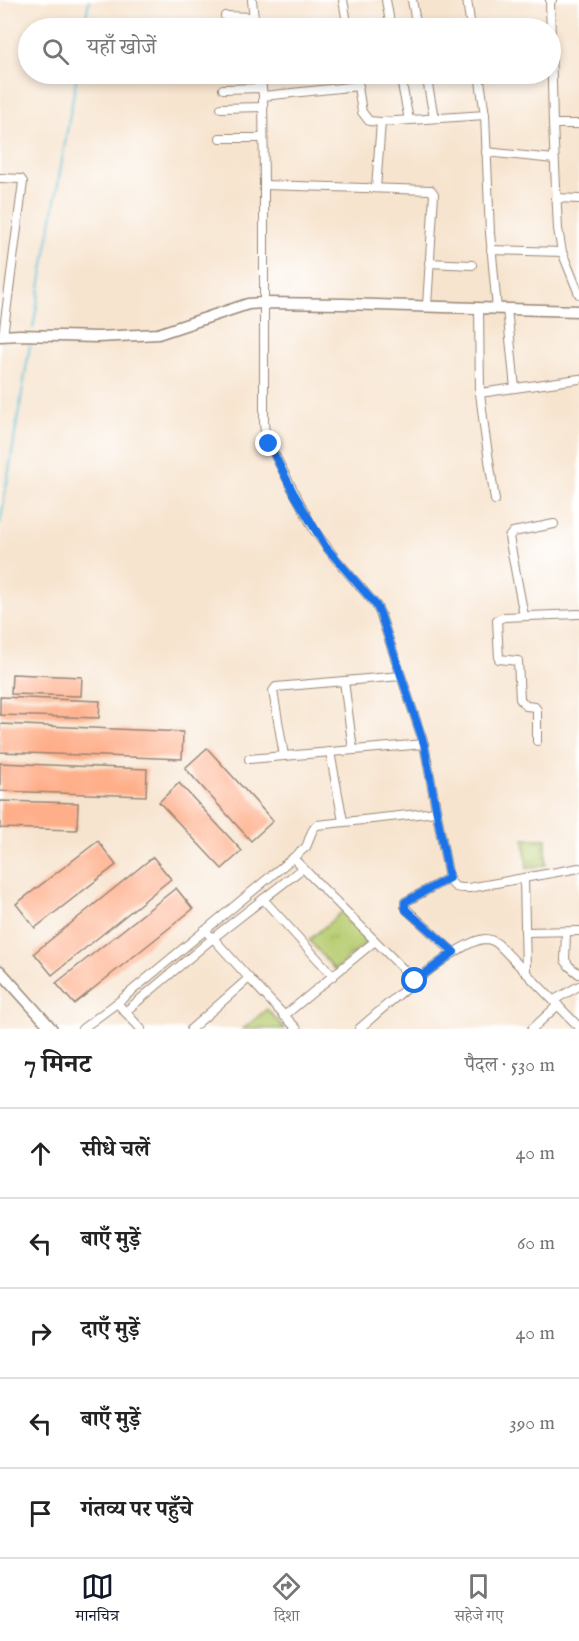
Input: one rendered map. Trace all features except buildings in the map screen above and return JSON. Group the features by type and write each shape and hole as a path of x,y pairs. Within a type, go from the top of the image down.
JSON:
{"street":[{"path":"225,16 254,17 252,0"},
{"path":"343,0 346,18"},
{"path":"386,0 389,18"},
{"path":"412,0 415,18"},
{"path":"468,0 470,18"},
{"path":"550,18 550,0 552,0"},
{"path":"261,84 264,185 264,433 314,530 376,605 424,744 452,884 458,888 469,888 579,868"},
{"path":"402,84 409,120"},
{"path":"428,84 434,118"},
{"path":"480,84 485,115 491,250 515,388"},
{"path":"552,84 556,198 562,252 579,294"},
{"path":"223,89 262,92 358,86 362,111 369,121 485,115"},
{"path":"221,108 263,106"},
{"path":"376,188 381,122"},
{"path":"553,124 579,124"},
{"path":"220,138 263,138"},
{"path":"486,152 554,159"},
{"path":"0,178 21,179 23,182 1,336 98,337 158,334 239,307 263,303 344,303 579,311"},
{"path":"264,185 431,190 434,194 427,306"},
{"path":"556,198 579,199"},
{"path":"491,250 562,252"},
{"path":"429,263 472,265"},
{"path":"479,308 480,393 495,500"},
{"path":"480,393 579,379"},
{"path":"524,616 509,537 513,532 554,524"},
{"path":"537,741 537,710 535,707 526,706 520,699 518,661 500,660 499,658 497,620 524,616 579,614"},
{"path":"284,756 274,689 401,676"},
{"path":"344,681 353,750"},
{"path":"249,759 424,744"},
{"path":"330,752 343,821"},
{"path":"82,1029 117,1003 306,847 317,825 436,812"},
{"path":"293,858 415,981"},
{"path":"125,1012 213,938 303,868"},
{"path":"449,878 405,902 405,906 406,910 454,952"},
{"path":"524,878 526,972"},
{"path":"263,899 333,976"},
{"path":"204,930 297,1029"},
{"path":"525,932 579,932"},
{"path":"566,932 565,960 579,974"},
{"path":"359,1029 415,981 454,952 485,939 498,944 579,1027"},
{"path":"284,1016 375,941"},
{"path":"0,971 52,1029"},
{"path":"191,1029 249,978"},
{"path":"532,1029 556,1003 579,987"},
{"path":"117,1003 141,1029"}],"green space":[{"path":"524,839 546,839 546,865 527,869"},
{"path":"343,911 368,941 335,970 309,940"},
{"path":"267,1009 285,1029 243,1029"}],"waterway":[{"path":"86,18 89,0"},
{"path":"33,328 75,84"},
{"path":"0,524 30,345"}],"route":[{"path":"269,444 314,530 376,605 424,744 449,878 405,902 405,906 406,910 454,952 415,981"}]}
